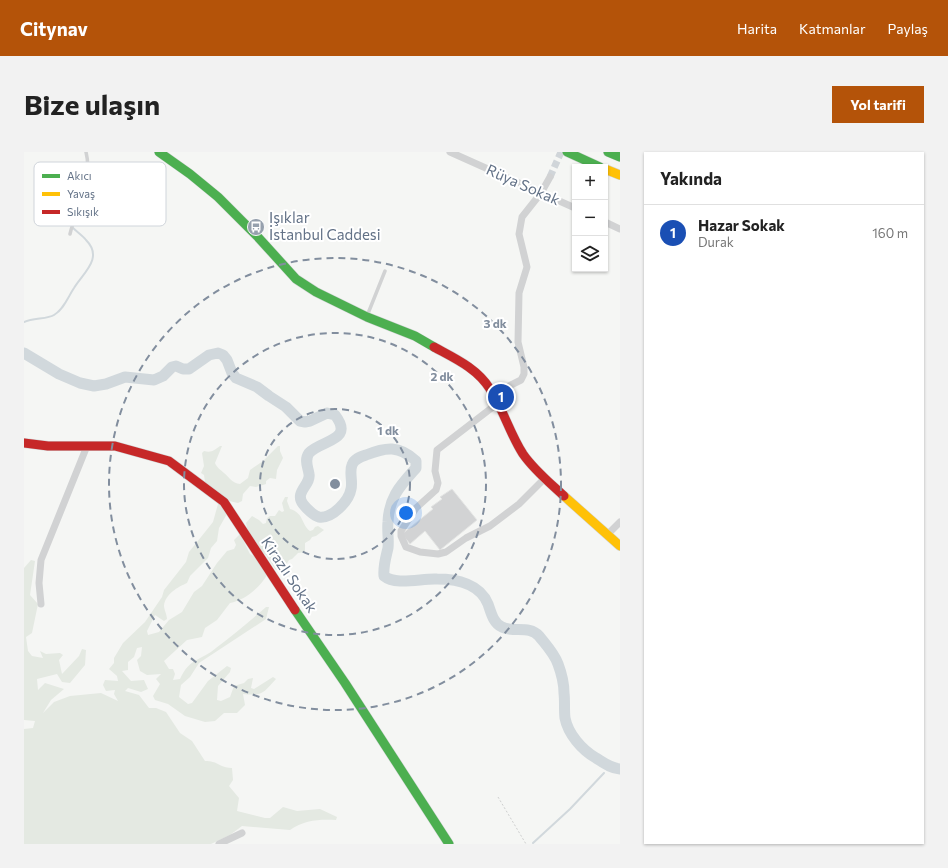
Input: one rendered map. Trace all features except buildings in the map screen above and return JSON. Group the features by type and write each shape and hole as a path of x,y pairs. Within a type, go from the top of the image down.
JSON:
{"main road":[{"path":"159,152 190,174 218,197 257,236 296,279 316,292 367,317 415,336 462,362 476,373 489,387 524,455 545,478 620,546"},
{"path":"567,152 593,164"},
{"path":"608,152 620,157"},
{"path":"608,170 620,175"},
{"name":"Kirazlı Sokak","path":"24,443 48,446 115,446 169,461 224,502 345,683 449,844"}],"street":[{"name":"Rüya Sokak","path":"450,152 572,207"},
{"path":"493,394 521,380 524,374 524,367 518,342 519,293 527,267 519,234 522,217 541,192 550,177"},
{"path":"608,223 620,229"},
{"path":"498,403 438,450 435,471 438,483 436,490 416,508 402,531 401,536 406,547 420,552 438,554 446,552 466,538 490,526 519,504 545,478"},
{"path":"41,604 39,583 41,560 87,446"},
{"path":"608,534 620,522"},
{"path":"219,844 242,832"}],"lane":[{"path":"86,152 88,162"},
{"path":"70,234 72,226"},
{"path":"367,317 385,271"}],"path":[{"path":"498,797 526,844"}],"shaded area":[{"path":"222,446 215,463 216,465 233,481 240,484 248,478 250,470 263,461 278,446 280,446 280,451 283,458 277,470 276,479 270,478 266,481 266,484 256,487 250,486 243,494 242,501 238,503 229,501 205,482 204,475 201,473 204,466 202,453 204,451 213,451"},
{"path":"285,497 288,497 287,501 290,509 298,513 310,531 318,526 324,530 305,543 305,552 298,553 289,560 283,570 279,571 275,569 266,555 261,552 248,532 246,523 252,516 263,524 266,523 267,518 270,516 275,516 279,510 282,512 284,511 282,503"},
{"path":"222,503 228,512 219,528 217,541 211,548 208,558 190,576 187,583 169,595 164,606 167,619 164,621 155,615 147,631 148,635 159,632 169,620 182,612 194,592 202,586 217,563 227,551 234,549 236,545 234,540 240,534 250,554 257,558 268,573 257,588 247,596 230,603 217,620 205,628 202,637 187,640 164,661 169,669 173,669 175,674 173,680 180,679 192,663 211,652 266,607 269,607 266,619 199,663 190,677 181,685 179,697 188,704 192,703 208,681 227,666 231,668 230,672 218,686 217,700 221,701 230,697 234,686 244,683 248,679 253,678 251,688 254,689 273,677 276,679 268,688 259,694 243,694 245,705 237,713 224,713 215,721 205,722 185,716 168,704 155,700 153,696 160,684 156,679 161,674 147,675 140,671 137,660 141,656 142,647 137,648 134,657 128,662 128,670 122,671 131,681 144,680 148,689 141,692 128,688 125,691 139,695 149,708 156,708 166,712 180,733 192,741 205,761 210,761 224,767 232,768 233,780 229,786 239,798 237,811 270,818 283,807 297,811 320,809 337,817 336,820 306,822 290,830 242,826 230,835 211,844 24,844 24,729 33,728 35,721 24,720 24,568 31,560 35,561 30,595 38,604 32,633 26,637 28,651 32,656 43,658 40,651 46,654 60,653 63,655 59,660 62,674 79,656 82,649 86,650 85,665 70,683 62,682 57,674 37,679 38,690 45,683 64,689 51,700 43,713 54,702 70,696 101,693 118,701 114,694 115,690 106,691 103,685 105,680 118,681 117,676 109,669 114,663 114,658 123,643 145,622 162,597 164,590 186,562 189,552 213,522 218,504"}],"waterway":[{"path":"24,322 54,315 63,306 90,265 93,253 91,247 72,227"},
{"path":"24,353 59,374 80,383 94,386 106,384 125,377 154,380 163,376 172,367 176,366 183,369 189,369 209,355 218,353 223,355 227,360 232,373 236,378 257,387 286,407 300,421 310,421 327,413 335,415 340,424 341,430 339,435 309,453 307,461 309,478 300,496 304,506 319,517 324,517 334,512 347,499 350,494 351,468 354,461 358,458 386,449 398,450 410,456 416,461 416,468 396,492 389,513 388,548 384,565 384,576 395,581 445,579 467,584 474,587 484,597 496,623 507,629 531,631 539,636 550,649 558,664 563,686 565,718 572,736 591,755 613,768 620,769"},
{"path":"533,843 570,809 604,773"}],"tunnel":[{"path":"550,177 561,152"}],"traffic: fast":[{"path":"159,152 190,174 218,197 257,236 296,279 316,292 367,317 415,336 434,347"},
{"path":"567,152 593,164"},
{"path":"608,152 620,157"},
{"path":"295,610 345,683 449,844"}],"traffic: slow":[{"path":"608,170 620,175"},
{"path":"564,496 620,546"}],"traffic: jam":[{"path":"434,347 465,364 479,375 495,397 514,438 527,460 564,496"},
{"path":"24,443 48,446 115,446 169,461 224,502 295,610"}],"place":[{"name":"Işıklar İstanbul Caddesi","path":"256,227"},
{"name":"Hazar Sokak","path":"501,397"}]}
